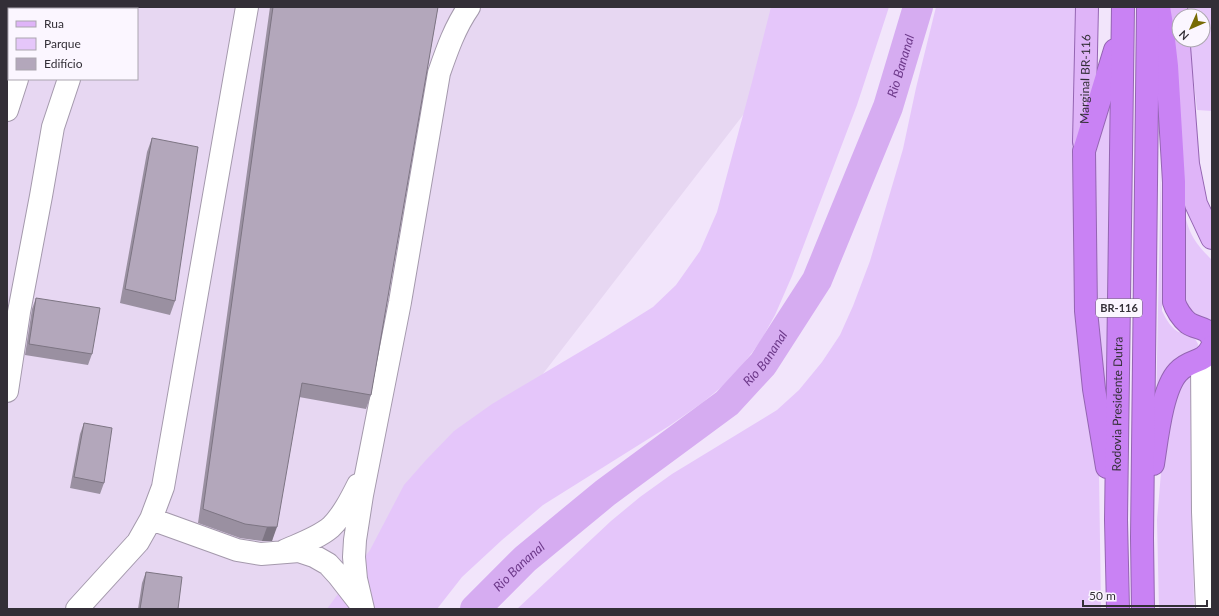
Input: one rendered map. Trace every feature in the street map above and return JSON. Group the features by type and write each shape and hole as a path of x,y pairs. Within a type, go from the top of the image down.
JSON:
{"highway":[{"name":"Rodovia Presidente Dutra","path":"1143,609 1142,538 1148,7"},
{"path":"1159,7 1167,66 1174,182 1174,302 1178,311 1189,324 1205,329 1212,336"},
{"path":"1116,520 1101,436 1089,349 1086,311 1084,151 1123,16"},
{"name":"Rodovia Presidente Dutra","path":"1118,609 1116,520 1123,16"},
{"path":"1142,538 1166,393 1171,381 1178,371 1207,353"}],"main road":[{"name":"Marginal BR-116","path":"1084,151 1087,7"},
{"path":"1176,7 1188,164 1196,204 1212,238"}],"lane":[{"path":"77,609 138,542 151,519 163,487 247,7"},
{"path":"362,607 356,579 354,557 355,540 367,468 400,302 439,73 449,44 462,17 469,7"},
{"path":"7,110 17,80"},
{"path":"7,391 19,312 53,127 69,80"},
{"path":"1207,353 1203,512 1207,609"},
{"path":"281,552 317,536 331,527 350,501 367,468"},
{"path":"151,519 237,550 261,554 299,550 314,556 328,564 362,607"}],"shaded area":[{"path":"7,7 809,7 791,53 361,609 7,609"}],"green space":[{"path":"771,7 889,7 857,105 792,276 775,315 760,342 741,367 724,385 702,403 669,426 543,505 462,577 437,609 327,609 370,550 404,485 454,431 492,404 653,307 676,285 700,251 717,212"},
{"path":"936,7 1077,7 1099,473 1101,609 517,609 611,521 640,497 672,474 777,410 799,390 822,362 840,335 870,261 903,149"},
{"path":"1212,7 1212,111 1197,110 1190,48 1211,48 1211,8 1186,8"},
{"path":"1111,84 1110,453 1097,366 1094,158 1096,140"},
{"path":"1161,165 1162,311 1172,327 1178,332 1194,337 1198,344 1197,350 1156,407"},
{"path":"1182,204 1192,235 1199,246 1212,260 1212,320 1202,320 1182,304"},
{"path":"1191,375 1194,609 1159,609 1157,520 1162,461 1178,383"}],"building":[{"path":"273,7 438,7 371,395 302,383 277,527 267,527 245,524 203,509"},
{"path":"152,138 198,147 175,301 125,289"},
{"path":"36,298 100,308 92,354 29,344"},
{"path":"84,423 112,428 104,483 74,477"},
{"path":"146,572 182,577 178,609 140,609"}],"waterway":[{"name":"Rio Bananal","path":"475,609 525,559 605,493 727,403 763,364 817,280 888,107 918,7"}]}
